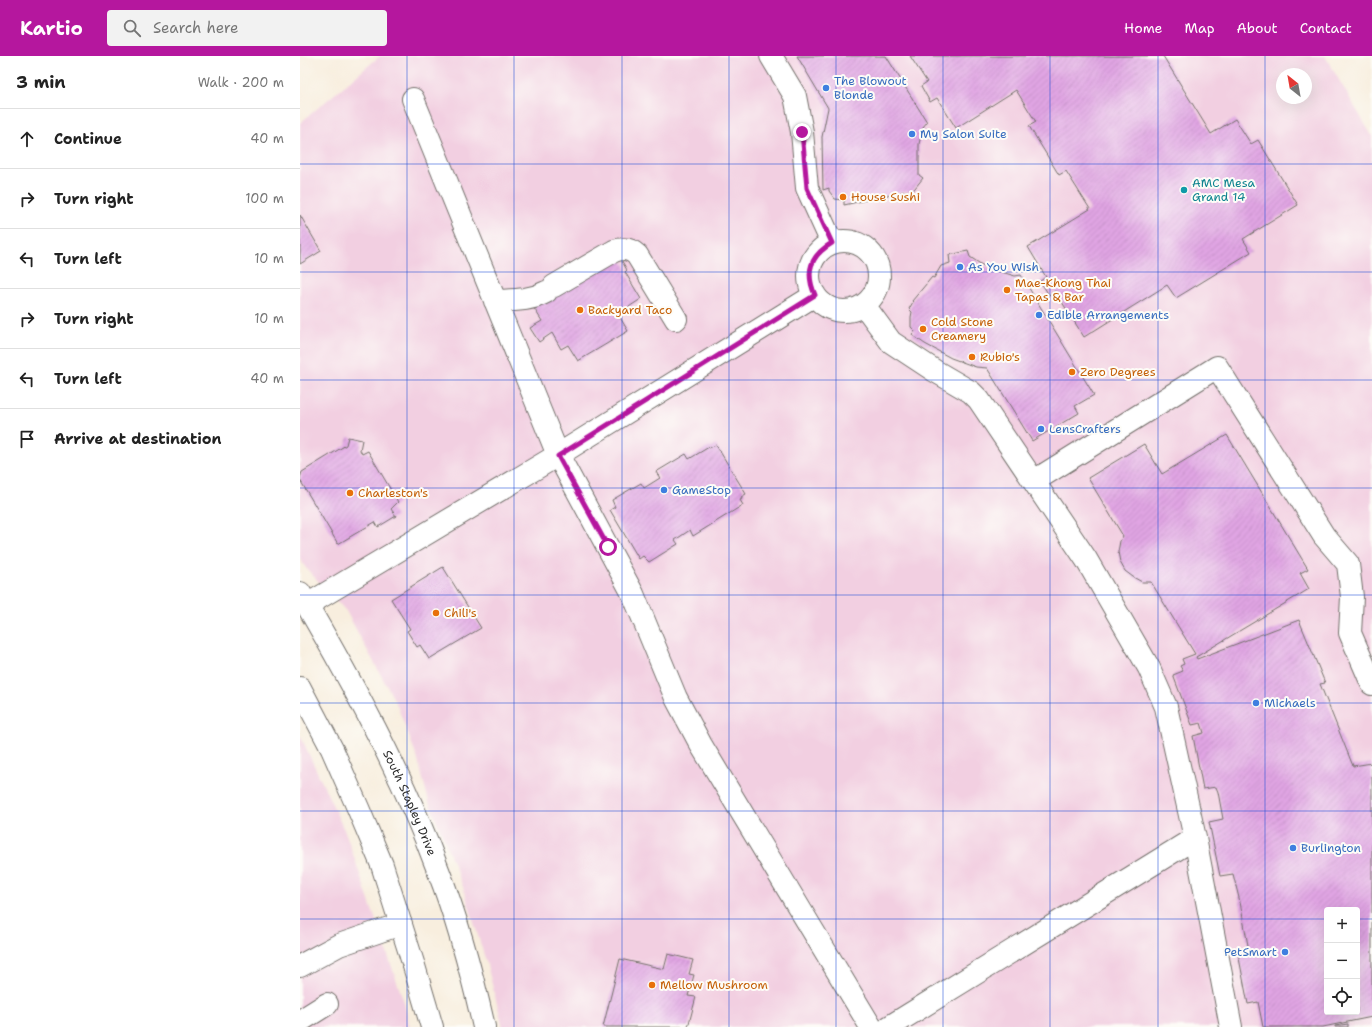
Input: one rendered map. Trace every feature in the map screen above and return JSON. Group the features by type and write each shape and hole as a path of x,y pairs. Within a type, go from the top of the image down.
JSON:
{"main road":[{"path":"771,56 795,96 802,132 807,188 832,243"},
{"path":"413,99 558,456 633,594 676,698 701,746 871,1027"},
{"path":"843,241 854,242 864,247 873,255 878,265 879,276 877,287 872,297 864,305 854,310 843,311 822,303 815,295 811,285 809,275 811,265 823,248 832,243 843,241"},
{"path":"495,301 534,297 614,251 619,249 628,249 637,255 676,319"},
{"path":"303,599 558,456 815,295"},
{"path":"864,305 892,342 935,371 971,392 979,400 1034,480 1086,560 1149,668 1166,707 1195,838 1231,1027"},
{"path":"1034,480 1217,367 1324,536 1348,564 1352,597 1350,633 1372,684"},
{"name":"South Stapley Drive","path":"303,599 376,730 398,775 436,864 473,980 484,1027"},
{"path":"300,688 332,749 382,865 402,924 432,1027"},
{"path":"889,1027 1195,838"},
{"path":"300,966 339,945 402,924"},
{"path":"300,1021 327,1004"}],"shaded area":[{"path":"380,56 1325,56 1372,136 1372,1027 503,1027 487,965 463,887 429,802 417,757 396,703 346,611 305,567 300,558 300,123"},
{"path":"300,735 346,834 404,1002 410,1027 300,1027"}],"building":[{"path":"797,56 886,56 927,122 923,127 919,144 919,175 923,178 911,193 907,191 844,205 844,200 835,199 829,191 829,188 823,190 822,137 828,108"},
{"name":"AMC Mesa Grand 14","path":"910,56 1163,56 1211,134 1235,119 1251,144 1258,140 1298,205 1243,239 1251,252 1176,298 1167,285 1084,337 1055,291 1049,295 1040,281 1046,277 1028,247 1090,209 1066,171 1059,175 1029,126 1036,122 1016,90 956,128 937,98 930,102 921,86 927,82"},
{"path":"300,215 321,251 300,264"},
{"path":"968,251 970,257 982,265 1015,276 1021,275 1094,395 1075,406 1079,413 1032,441 987,368 976,367 951,358 912,335 915,331 911,327 912,312 909,309 913,302 912,301 932,277 934,278 941,266 950,263 949,255"},
{"name":"Backyard Taco","path":"619,256 627,270 625,272 641,299 618,314 628,331 578,361 568,345 561,349 552,333 539,342 530,328 542,321 532,305"},
{"path":"1227,435 1308,569 1300,573 1309,589 1196,657 1197,659 1299,620 1325,683 1320,684 1353,766 1372,763 1372,1017 1323,1027 1263,1027 1258,1002 1248,1004 1238,953 1249,951 1240,902 1233,874 1220,876 1209,822 1223,819 1218,792 1216,787 1203,789 1193,736 1204,733 1201,723 1192,725 1173,675 1183,671 1180,666 1184,664 1182,659 1195,654 1151,582 1142,582 1125,571 1120,562 1118,552 1120,541 1123,536 1088,478 1144,444 1162,474"},
{"name":"Charleston's","path":"348,437 362,440 360,450 362,454 368,451 398,502 391,509 396,516 378,527 375,522 338,544 300,478 302,472 346,445"},
{"path":"716,445 746,494 741,497 742,499 740,500 743,505 693,536 690,530 675,540 678,544 649,562 643,556 639,559 610,510 615,507 612,500 641,483 644,488 660,478 656,472 686,454 689,459 709,447"},
{"name":"Chili's","path":"443,567 481,628 429,659 420,645 417,647 407,631 410,629 391,599"},
{"name":"Mellow Mushroom","path":"668,954 693,960 689,974 694,975 688,996 696,997 688,1027 603,1027 620,959 664,969"},
{"path":"1348,1024 1348,1027 1335,1027 1335,1026"}],"place":[{"name":"The Blowout Blonde","path":"826,88"},
{"name":"My Salon Suite","path":"912,134"},
{"name":"AMC Mesa Grand 14","path":"1184,190"},
{"name":"House Sushi","path":"843,197"},
{"name":"As You Wish","path":"960,267"},
{"name":"Mae-Khong Thai Tapas & Bar","path":"1007,290"},
{"name":"Backyard Taco","path":"580,310"},
{"name":"Edible Arrangements","path":"1039,315"},
{"name":"Cold Stone Creamery","path":"923,329"},
{"name":"Rubio's","path":"972,357"},
{"name":"Zero Degrees","path":"1072,372"},
{"name":"LensCrafters","path":"1041,429"},
{"name":"GameStop","path":"664,490"},
{"name":"Charleston's","path":"350,493"},
{"name":"Chili's","path":"436,613"},
{"name":"Michaels","path":"1256,703"},
{"name":"Burlington","path":"1293,848"},
{"name":"PetSmart","path":"1285,952"},
{"name":"Mellow Mushroom","path":"652,985"}],"route":[{"path":"608,547 558,456 815,295 809,275 811,265 823,248 832,243 807,188 802,132"}]}
